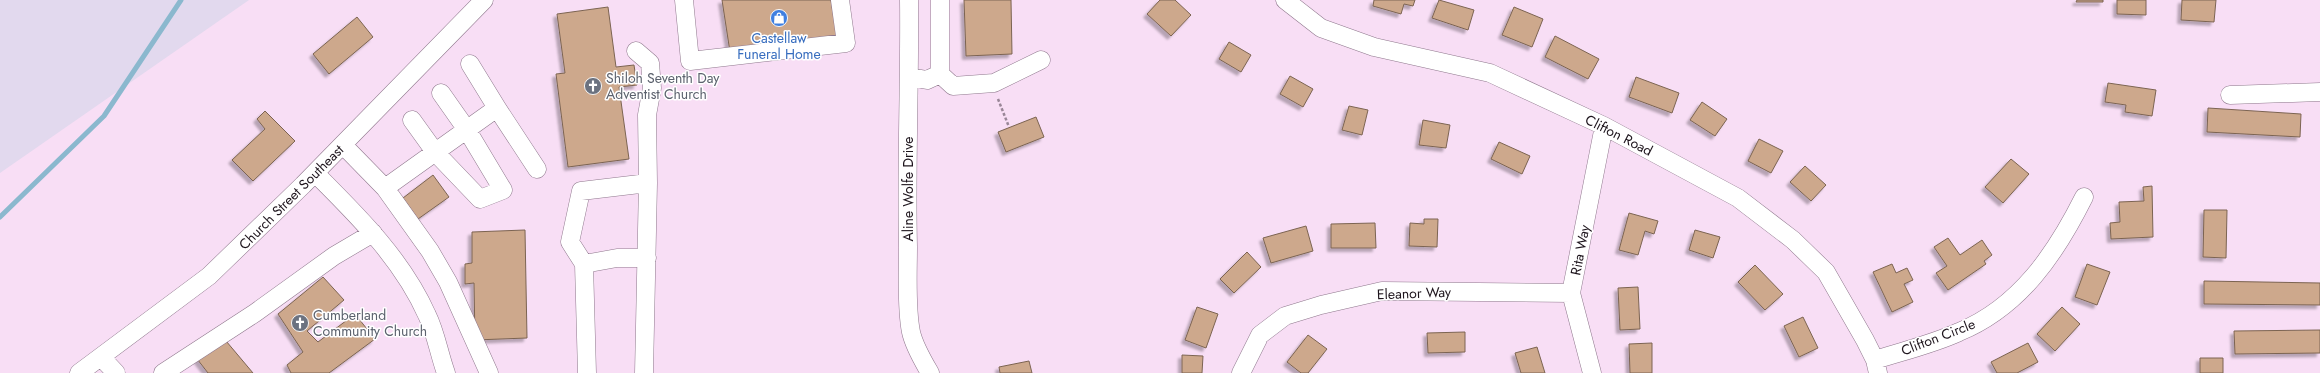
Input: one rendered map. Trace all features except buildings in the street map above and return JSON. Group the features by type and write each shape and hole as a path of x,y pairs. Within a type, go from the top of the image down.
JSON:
{"street":[{"name":"Church Street Southeast","path":"79,373 209,276 343,145 484,0"},
{"path":"684,0 690,61 846,43 840,0"},
{"name":"Aline Wolfe Drive","path":"909,0 910,77 906,182 911,332 922,360 930,373"},
{"path":"940,0 940,74 953,86 991,84 1041,60"},
{"name":"Clifton Road","path":"1285,0 1321,28 1374,47 1490,73 1604,126 1738,198 1793,240 1826,272 1877,366"},
{"path":"636,51 650,63 652,88 647,115 648,182 644,373"},
{"path":"470,64 537,170"},
{"path":"910,77 927,80 940,74"},
{"path":"2230,95 2320,92"},
{"path":"412,120 435,152 480,199 504,190 467,130 441,93"},
{"path":"385,188 497,108"},
{"name":"Rita Way","path":"1592,373 1571,293 1604,126"},
{"path":"343,145 385,188 430,251 465,315 489,373"},
{"path":"315,173 373,232 406,275 428,316 446,373"},
{"path":"587,373 584,264 570,242 581,191 648,182"},
{"name":"Clifton Circle","path":"1877,366 1959,332 1986,319 2000,308 2023,289 2046,262 2065,235 2084,197"},
{"path":"163,373 255,313 334,256 373,232"},
{"path":"584,264 617,258 647,258"},
{"name":"Eleanor Way","path":"1241,373 1260,335 1285,316 1321,305 1382,291 1571,293"},
{"path":"101,357 116,373"}],"path":[{"path":"991,84 1009,127"}],"shaded area":[{"path":"0,0 249,0 0,173"}],"waterway":[{"path":"0,217 104,116 181,0"}],"place":[{"name":"Castellaw Funeral Home","path":"779,18"},
{"name":"Shiloh Seventh Day Adventist Church","path":"593,86"},
{"name":"Cumberland Community Church","path":"300,323"}]}
